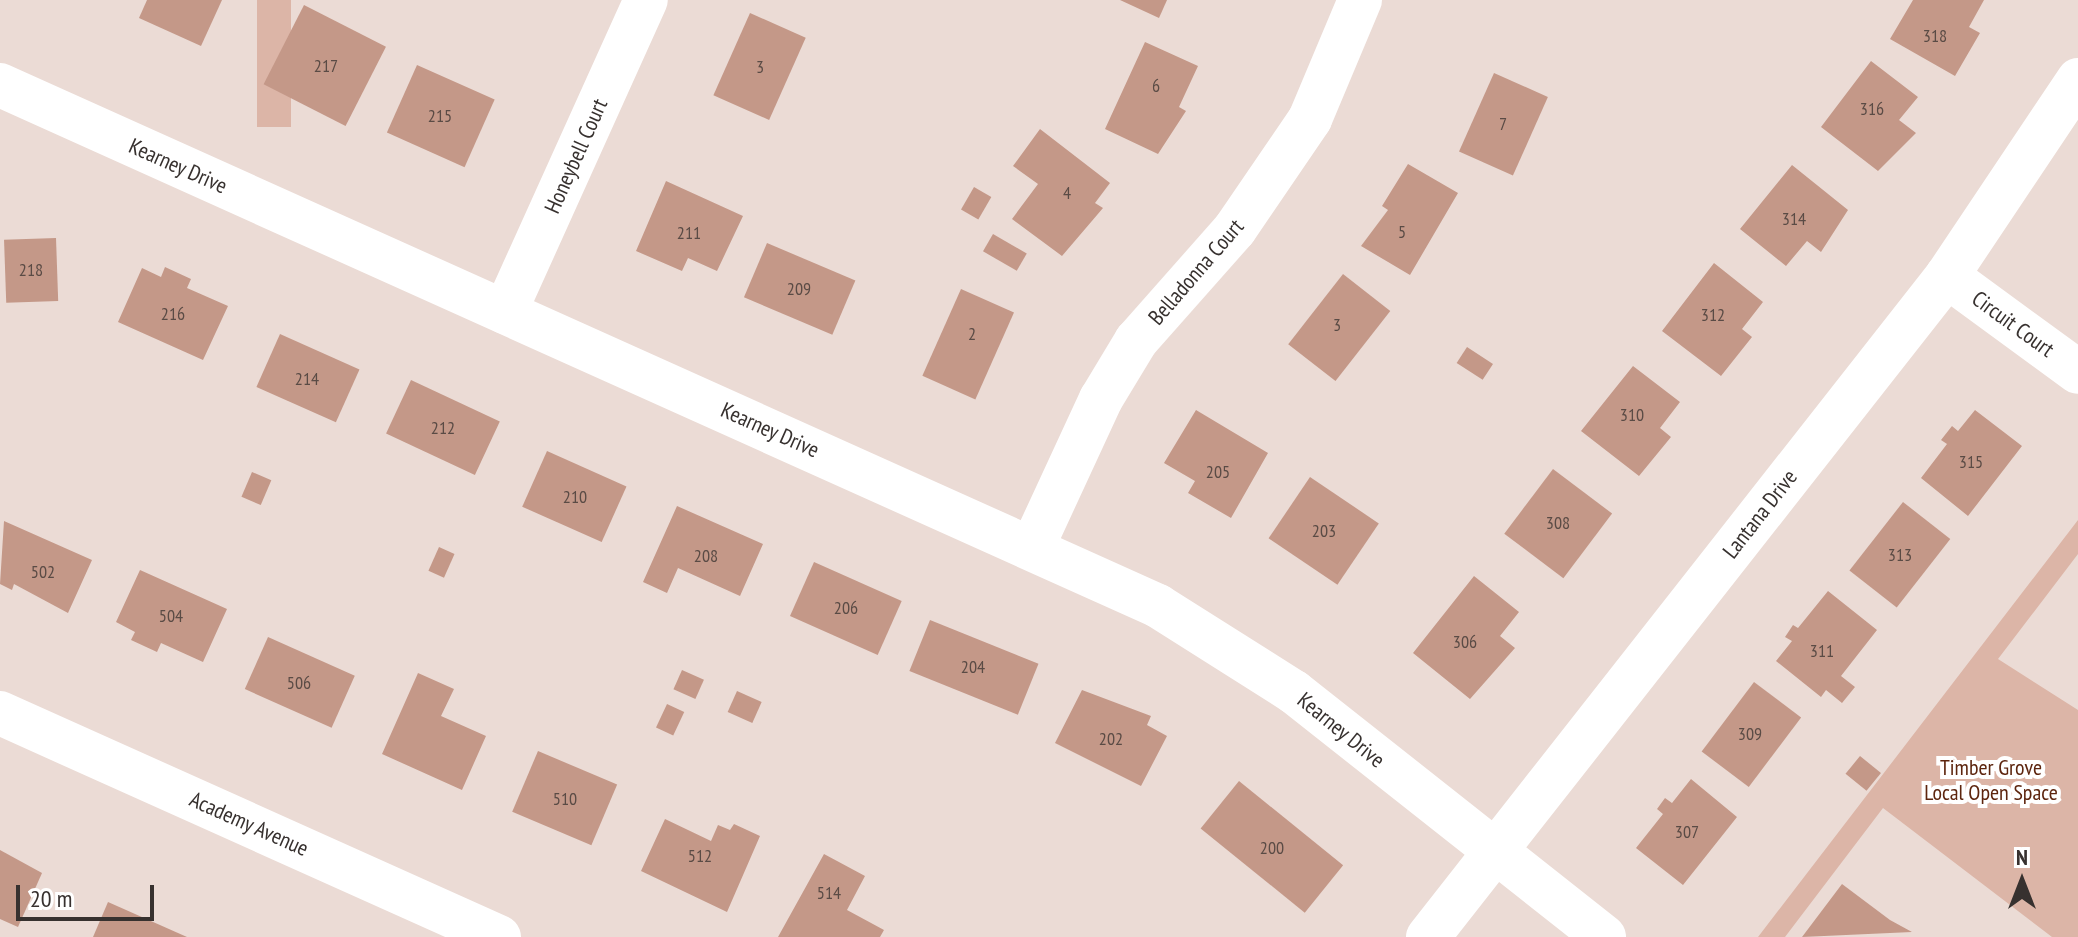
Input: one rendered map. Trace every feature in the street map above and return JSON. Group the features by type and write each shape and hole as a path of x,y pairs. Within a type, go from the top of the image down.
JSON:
{"street":[{"name":"Honeybell Court","path":"505,312 646,0"},
{"name":"Belladonna Court","path":"1033,546 1101,399 1136,341 1235,229 1310,119 1360,0"},
{"name":"Lantana Drive","path":"1428,937 1947,276 2078,80"},
{"name":"Kearney Drive","path":"0,85 1033,546 1232,648 1604,937"},
{"name":"Circuit Court","path":"1947,276 2078,372"},
{"name":"Academy Avenue","path":"0,713 499,937"}],"green space":[{"path":"257,0 291,0 291,127 257,127"},
{"name":"Timber Grove Local Open Space","path":"2078,520 2078,554 1998,659 2078,710 2078,937 2052,937 1883,808 1785,937 1758,937"}],"building":[{"path":"147,0 222,0 201,46 139,18"},
{"path":"1120,0 1167,0 1159,18"},
{"path":"1913,0 1984,0 1969,27 1980,33 1955,76 1890,39"},
{"path":"304,5 386,47 346,126 264,84"},
{"path":"750,13 806,38 769,120 713,95"},
{"path":"1145,42 1198,66 1179,107 1186,111 1158,154 1105,129"},
{"path":"1871,61 1918,97 1899,120 1916,133 1878,171 1821,127"},
{"path":"417,65 495,100 465,167 387,133"},
{"path":"1494,73 1548,97 1513,176 1459,152"},
{"path":"1040,129 1110,183 1095,203 1103,208 1062,256 1012,219 1038,184 1013,166"},
{"path":"1408,164 1458,193 1410,275 1361,246 1388,210 1382,206"},
{"path":"1792,165 1848,210 1821,252 1807,241 1786,266 1740,229"},
{"path":"666,181 743,216 717,271 688,258 682,271 636,251"},
{"path":"974,187 991,197 978,220 961,210"},
{"path":"993,234 1027,253 1017,271 983,251"},
{"path":"56,238 58,301 6,303 4,240"},
{"path":"767,243 855,281 832,335 744,297"},
{"path":"1714,263 1763,302 1742,329 1752,337 1721,376 1662,331"},
{"path":"165,267 191,279 187,288 228,306 203,360 118,322 142,268 161,277"},
{"path":"1343,274 1390,311 1335,381 1288,344"},
{"path":"961,289 1014,313 975,399 922,376"},
{"path":"280,334 359,369 336,422 256,387"},
{"path":"1467,347 1493,364 1483,380 1457,363"},
{"path":"1633,366 1680,402 1660,428 1671,437 1639,476 1581,431"},
{"path":"411,380 500,421 475,475 386,433"},
{"path":"1196,410 1268,453 1231,518 1188,493 1195,481 1164,463"},
{"path":"1975,410 2022,446 1968,516 1921,478 1947,444 1941,440 1952,426 1958,431"},
{"path":"547,451 626,486 602,542 522,507"},
{"path":"1553,469 1612,514 1563,578 1504,534"},
{"path":"252,472 271,480 261,505 241,497"},
{"path":"1310,477 1379,523 1337,585 1269,538"},
{"path":"1903,502 1950,539 1897,607 1849,571"},
{"path":"677,506 763,544 740,596 678,568 667,593 643,582"},
{"path":"4,521 92,560 68,613 14,584 12,590 0,584"},
{"path":"439,547 455,554 444,578 428,571"},
{"path":"814,562 902,601 878,655 790,616"},
{"path":"140,570 227,609 203,662 161,643 157,652 131,640 135,632 116,622"},
{"path":"1474,576 1519,612 1500,636 1515,648 1470,699 1413,653"},
{"path":"1828,591 1877,630 1841,676 1855,687 1842,703 1826,690 1821,697 1776,661 1792,641 1785,637 1793,625 1798,628"},
{"path":"930,620 1038,664 1018,715 909,671"},
{"path":"268,637 355,676 332,728 245,689"},
{"path":"682,670 704,680 695,699 673,689"},
{"path":"418,673 454,689 441,716 486,736 462,790 382,754"},
{"path":"1754,682 1801,718 1749,787 1702,751"},
{"path":"1082,690 1151,716 1147,725 1167,736 1141,786 1055,743"},
{"path":"737,691 762,702 752,723 728,712"},
{"path":"667,704 684,712 673,736 656,728"},
{"path":"538,751 617,785 591,845 512,812"},
{"path":"1860,756 1881,773 1867,791 1846,774"},
{"path":"1691,779 1737,817 1683,885 1636,848 1663,814 1657,809 1665,798 1672,803"},
{"path":"1239,781 1343,865 1305,913 1201,828"},
{"path":"665,819 711,841 718,825 730,830 734,824 760,836 727,912 641,871"},
{"path":"0,850 42,873 18,927 0,919"},
{"path":"824,854 865,876 847,910 884,930 880,937 778,937"},
{"path":"1842,884 1890,920 1912,932 1802,937"},
{"path":"108,902 187,937 93,937"}]}
